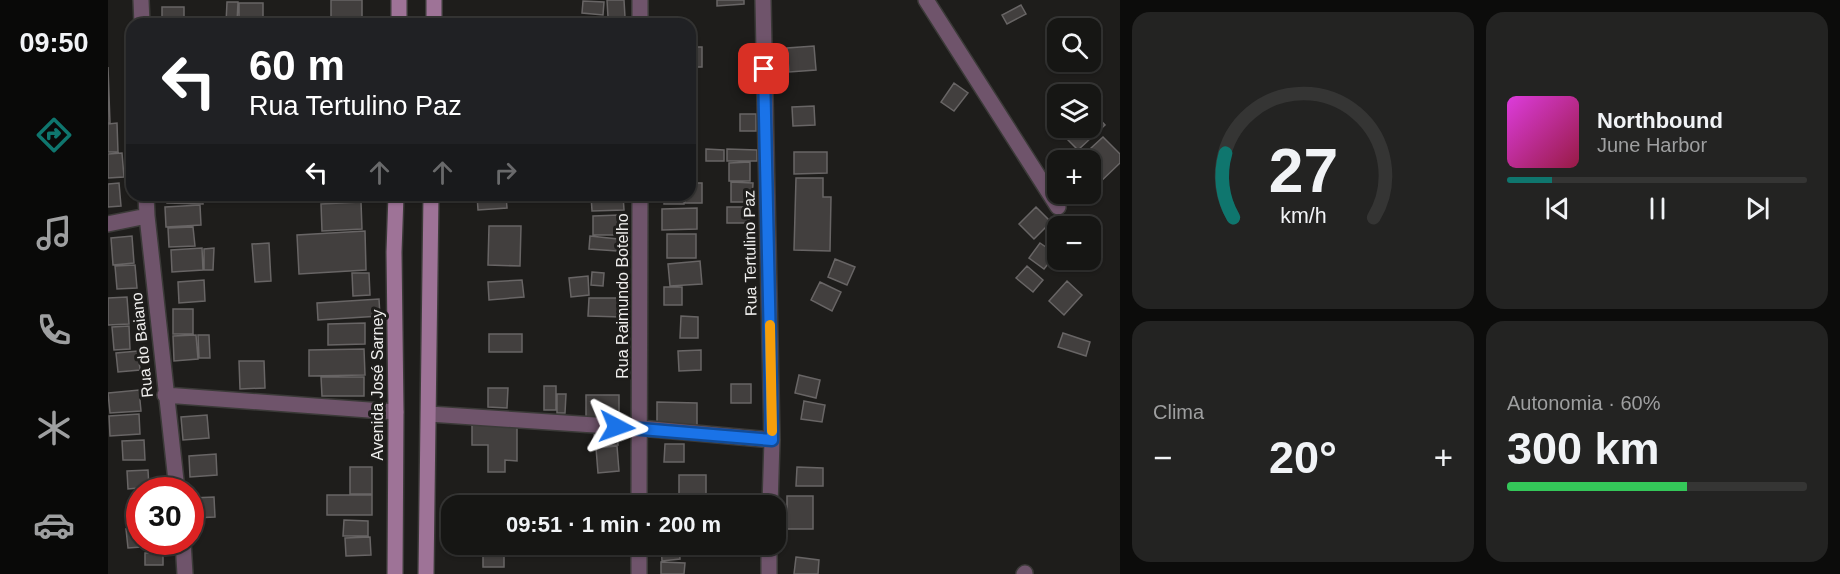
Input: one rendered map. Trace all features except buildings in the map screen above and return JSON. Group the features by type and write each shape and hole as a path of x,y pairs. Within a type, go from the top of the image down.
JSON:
{"main road":[{"path":"399,0 399,18"},
{"path":"434,0 434,18"},
{"name":"Avenida José Sarney","path":"395,574 396,201"},
{"path":"426,574 431,201"}],"street":[{"path":"141,0 142,18"},
{"path":"640,0 640,18"},
{"name":"Rua Tertulino Paz","path":"763,0 772,440 770,495"},
{"path":"926,0 1058,207"},
{"name":"Rua do Baiano","path":"146,201 175,477"},
{"name":"Rua Raimundo Botelho","path":"639,495 640,201"},
{"path":"108,224 147,216"},
{"path":"165,395 396,412"},
{"path":"429,414 640,428 772,440"},
{"path":"184,555 185,574"},
{"path":"639,555 639,574"},
{"path":"769,574 770,555"}],"slow traffic":[{"path":"770,325 772,431"}],"route":[{"path":"617,427 772,440 764,69"}]}
